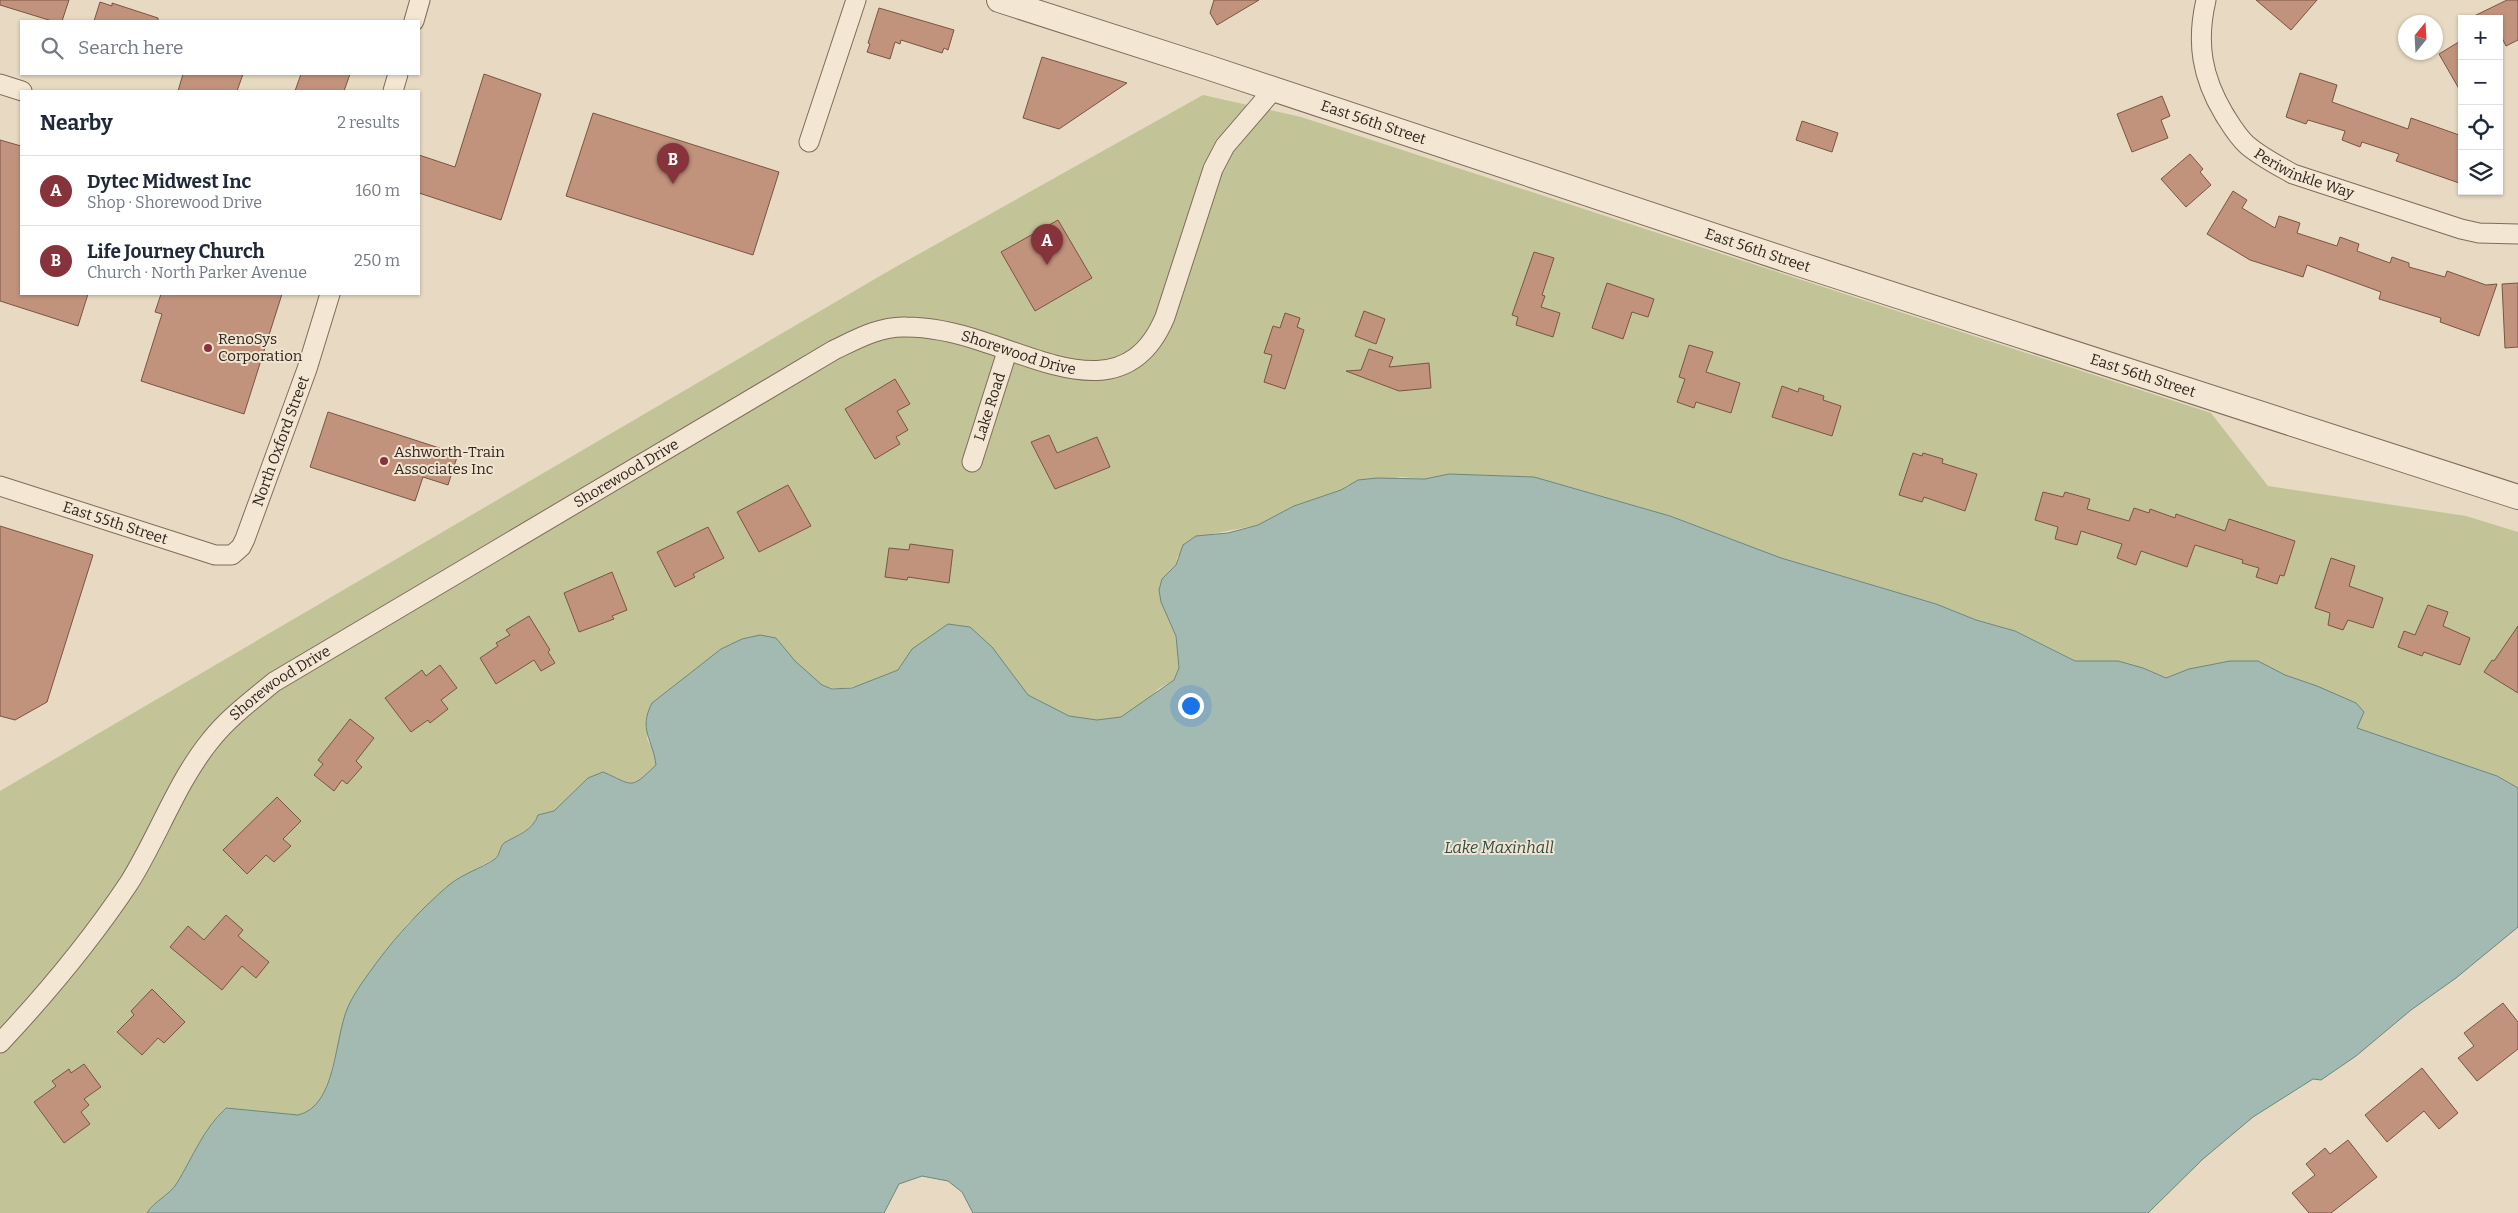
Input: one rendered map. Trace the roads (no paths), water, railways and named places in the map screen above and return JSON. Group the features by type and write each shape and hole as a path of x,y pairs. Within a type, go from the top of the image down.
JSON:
{"street":[{"path":"414,20 420,0"},
{"path":"809,142 856,0"},
{"name":"East 56th Street","path":"999,0 1274,89 1789,261 2518,497"},
{"name":"Periwinkle Way","path":"2206,0 2202,47 2211,92 2234,131 2268,161 2293,174 2461,229 2497,235 2518,234"},
{"path":"393,90 398,75"},
{"path":"0,84 20,90"},
{"name":"Shorewood Drive","path":"0,1043 68,965 113,906 140,864 192,765 209,741 240,710 274,682 834,350 855,340 888,328 922,328 982,341 1007,352 1066,368 1094,371 1121,368 1142,354 1159,332 1165,317 1208,181 1216,163 1230,141 1274,89"},
{"name":"North Oxford Street","path":"232,555 241,547 245,539 307,370 330,295"},
{"name":"Lake Road","path":"972,462 1007,352"},
{"name":"East 55th Street","path":"0,486 215,555 232,555"}],"water":[{"name":"Lake Maxinhall","path":"1449,474 1534,477 1670,516 1781,558 1936,604 1976,620 2015,631 2075,661 2118,661 2143,668 2166,678 2189,669 2230,661 2258,661 2285,675 2317,686 2356,703 2364,712 2357,728 2497,776 2518,788 2518,927 2456,978 2411,1010 2356,1056 2321,1080 2313,1079 2253,1117 2203,1159 2148,1213 973,1213 962,1192 948,1181 922,1176 899,1184 884,1213 147,1213 174,1187 205,1134 226,1108 298,1115 311,1109 320,1099 327,1085 343,1020 351,1001 377,962 402,931 449,885 460,877 495,859 504,843 528,829 538,815 554,811 588,778 603,772 631,783 641,779 656,765 646,728 646,720 652,703 721,649 742,639 760,635 776,638 795,661 822,685 832,689 852,688 898,670 912,649 948,624 970,627 992,647 1028,695 1069,716 1097,720 1121,717 1174,680 1179,668 1176,636 1161,602 1159,590 1162,579 1176,565 1183,545 1196,536 1228,533 1258,525 1294,506 1341,490 1358,480 1377,478 1425,479"}],"place":[{"name":"Life Journey Church","path":"673,184"},
{"name":"Dytec Midwest Inc","path":"1047,265"},
{"name":"RenoSys Corporation","path":"208,348"},
{"name":"Ashworth-Train Associates Inc","path":"384,461"}]}
